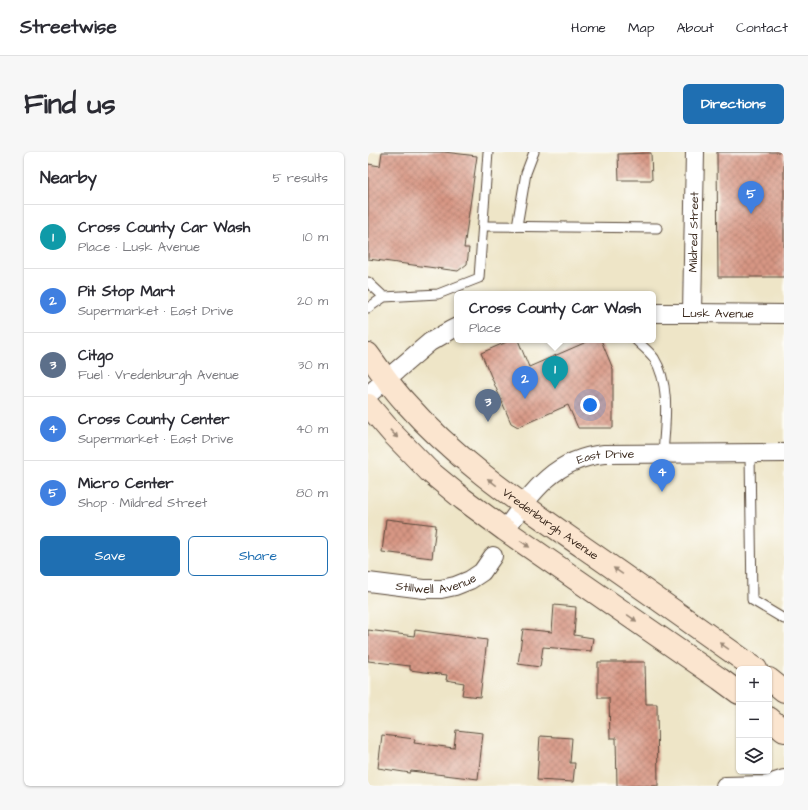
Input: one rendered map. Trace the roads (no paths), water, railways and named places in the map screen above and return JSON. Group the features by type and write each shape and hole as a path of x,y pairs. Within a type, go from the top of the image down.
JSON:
{"street":[{"name":"Mildred Street","path":"692,313 695,152"},
{"name":"Lusk Avenue","path":"656,314 784,314"},
{"path":"368,395 430,342 454,328"},
{"name":"Vredenburgh Avenue","path":"368,354 386,380 405,402 440,438 483,475 523,505 752,666"},
{"path":"368,405 429,471 463,499 505,530 736,691"},
{"name":"East Drive","path":"505,530 523,505 552,474 580,459 604,454 784,453"},
{"name":"Stillwell Avenue","path":"368,582 424,589 441,589 455,586 470,580 482,572 493,556"},
{"path":"772,681 784,691"},
{"path":"772,721 784,731"},
{"path":"725,786 766,785 784,779"}],"lane":[{"path":"368,308 384,297 438,294 479,278 488,152"},
{"path":"517,226 526,173 534,152"},
{"path":"483,226 657,228"},
{"path":"368,282 384,297"},
{"path":"639,343 653,357 662,376 665,391 663,454"},
{"path":"750,453 752,600 784,619"}],"place":[{"name":"Micro Center","path":"751,214"},
{"name":"Cross County Car Wash","path":"555,389"},
{"name":"Pit Stop Mart","path":"525,399"},
{"name":"Citgo","path":"488,422"},
{"name":"Cross County Center","path":"662,492"}]}
